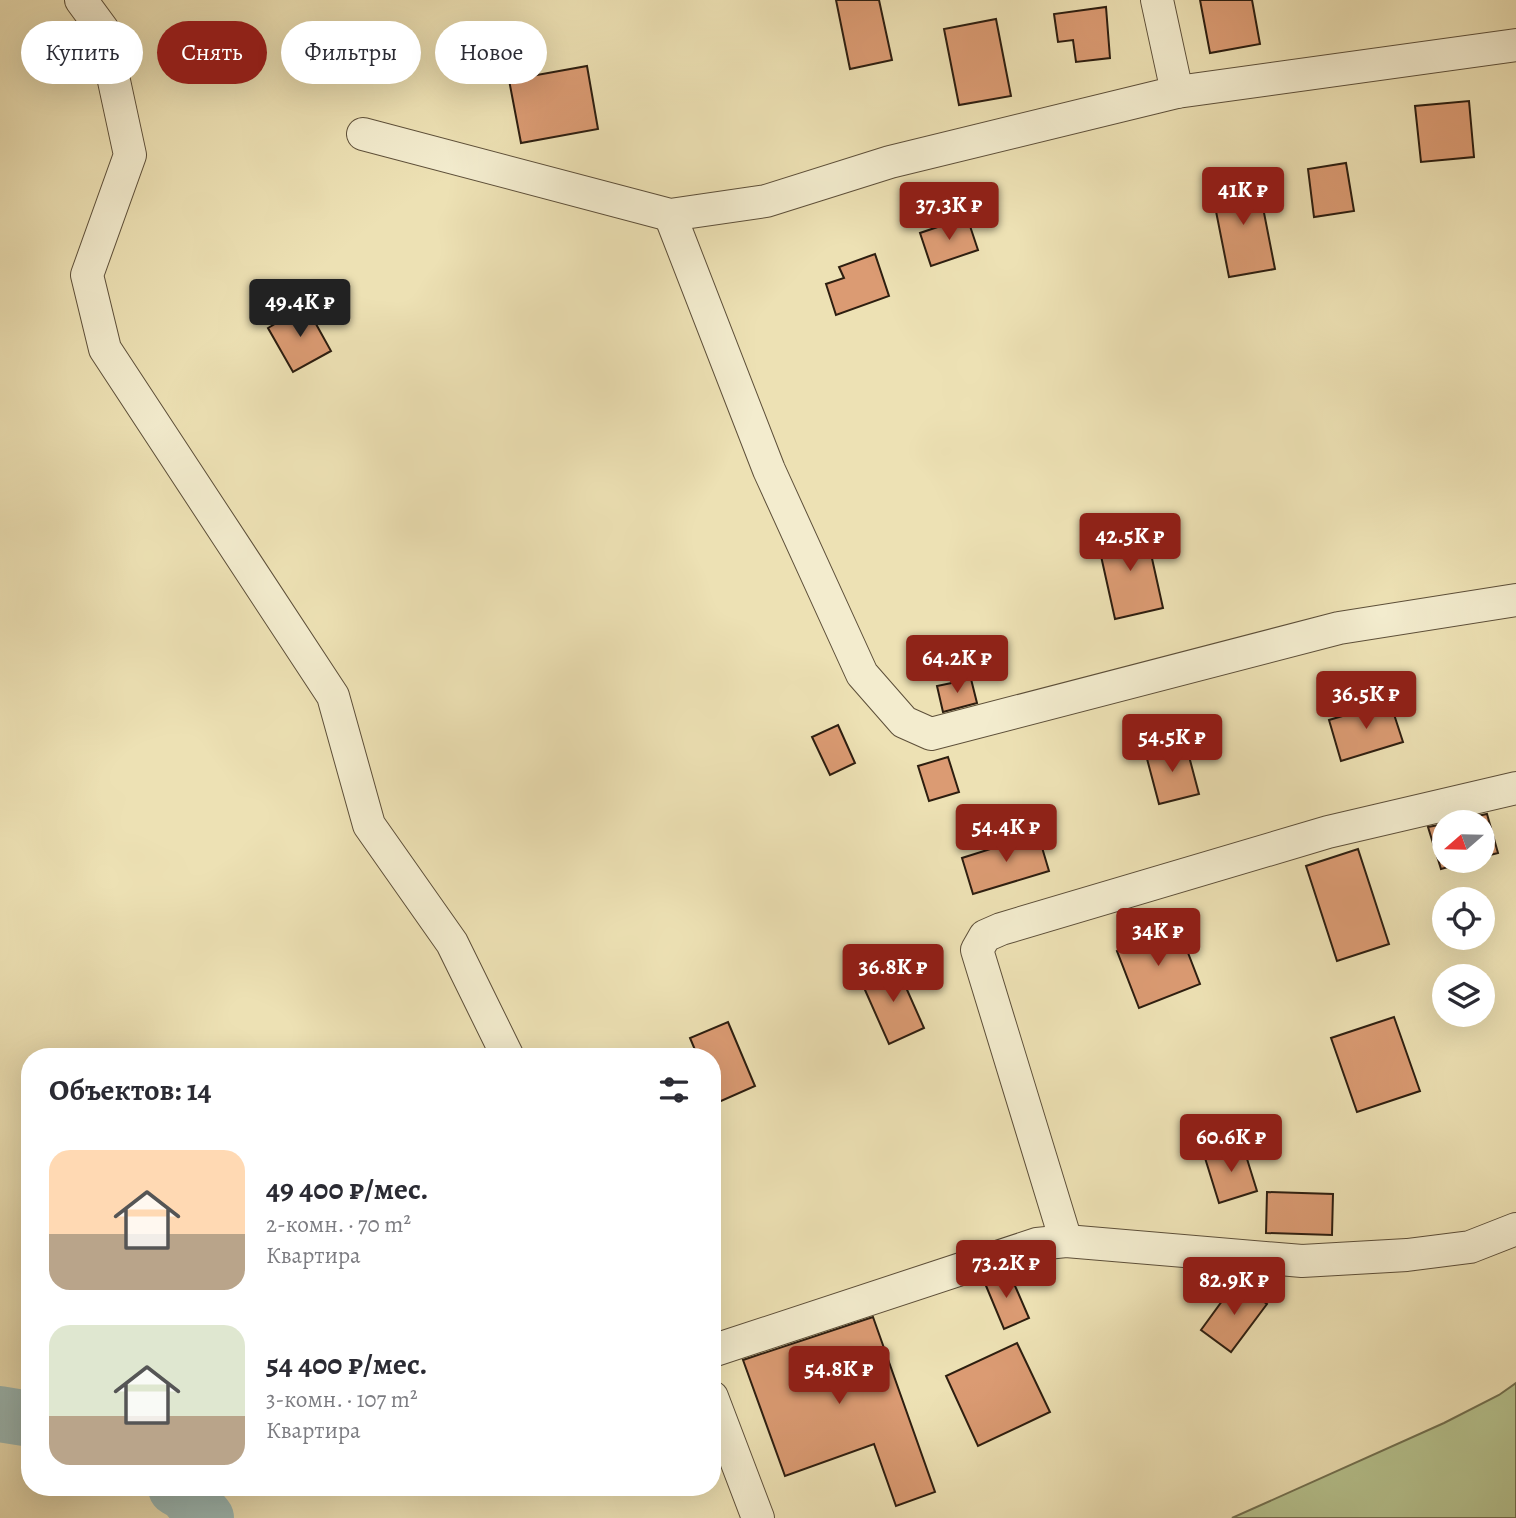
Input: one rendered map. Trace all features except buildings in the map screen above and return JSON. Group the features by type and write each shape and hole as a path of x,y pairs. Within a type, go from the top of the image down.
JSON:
{"street":[{"path":"81,0 103,30 130,155 87,275 105,349 334,696 369,825 452,943 504,1048"},
{"path":"1157,0 1177,92"},
{"path":"363,134 670,215 766,201 890,162 1177,92 1516,45"},
{"path":"670,215 769,470 862,674 905,722 913,726 931,734 1339,628 1516,600"},
{"path":"1066,1241 977,950 985,936 1000,929 1328,832 1516,788"},
{"path":"721,1348 1037,1244 1066,1241 1302,1261 1408,1255 1470,1247 1516,1229"},
{"path":"721,1421 758,1518"}],"green space":[{"path":"1516,1383 1516,1518 1232,1518 1444,1423 1499,1395"}],"waterway":[{"path":"0,1414 21,1418"},
{"path":"188,1496 206,1518"}]}
